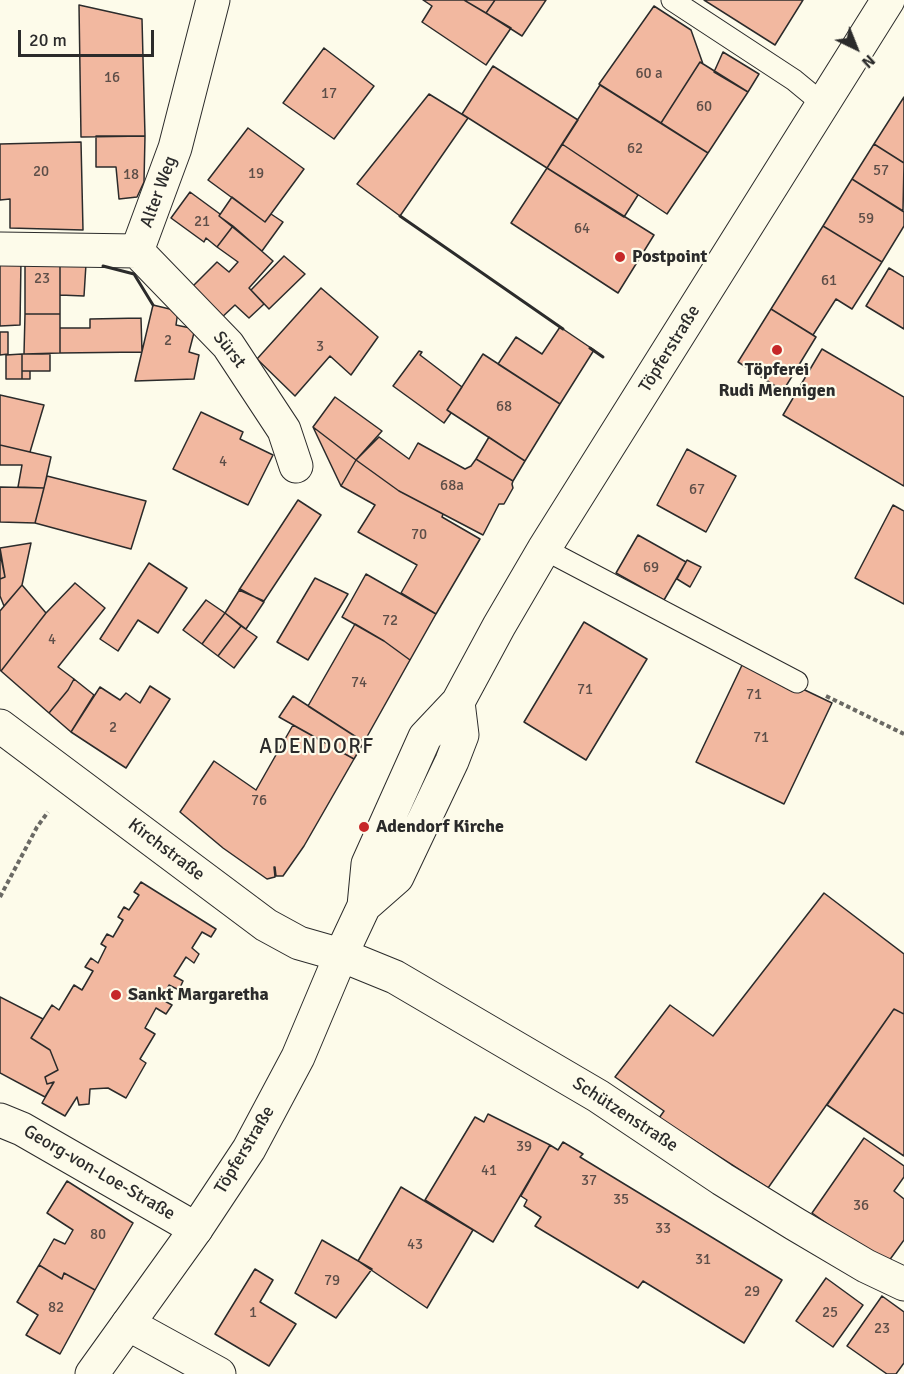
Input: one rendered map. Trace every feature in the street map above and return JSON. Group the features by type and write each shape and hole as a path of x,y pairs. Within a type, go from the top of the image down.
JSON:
{"street":[{"name":"Alter Weg","path":"0,249 137,251 175,148 213,0"},
{"name":"Töpferstraße","path":"92,1374 196,1229 249,1149 298,1057 364,906 397,877 462,735 458,702 499,626 544,549 888,0"},
{"name":"Sürst","path":"137,251 228,345 284,430 296,466"},
{"name":"Kirchstraße","path":"0,726 266,925 299,943 341,955"},
{"name":"Schützenstraße","path":"341,955 395,976 496,1035 598,1096 722,1179 866,1266 904,1284"},
{"name":"Georg-von-Loe-Straße","path":"0,1120 22,1129 196,1229"},
{"path":"128,1324 219,1374"}],"lane":[{"path":"672,0 794,80 823,104"},
{"path":"544,549 798,682"}],"path":[{"path":"798,682 904,734"},
{"path":"0,897 37,826"}],"building":[{"path":"423,0 464,0 511,28 486,65 422,22 432,6"},
{"path":"464,0 495,0 486,13"},
{"path":"495,0 546,0 522,36 486,13"},
{"path":"704,0 803,0 775,45"},
{"path":"79,5 142,19 145,136 81,137"},
{"path":"654,6 691,30 703,64 700,62 661,123 599,84"},
{"path":"324,48 374,86 334,139 283,103"},
{"path":"723,52 759,74 748,92 714,72"},
{"path":"700,62 748,92 708,153 661,123"},
{"path":"493,66 578,120 547,168 462,114"},
{"path":"600,85 708,153 667,214 562,144"},
{"path":"429,94 468,118 400,216 357,184"},
{"path":"904,97 904,163 874,144"},
{"path":"248,128 304,169 265,222 208,180"},
{"path":"96,136 145,136 144,182 137,197 119,199 116,167 96,167"},
{"path":"81,142 83,230 10,228 10,199 0,200 0,144"},
{"path":"562,144 638,195 624,217 547,168"},
{"path":"874,144 904,163 903,211 852,179"},
{"path":"547,168 654,235 618,293 511,223"},
{"path":"852,179 904,212 904,226 882,262 823,226"},
{"path":"190,192 233,226 217,247 206,238 204,242 171,218"},
{"path":"232,197 265,222 271,214 283,222 262,251 219,216"},
{"path":"233,226 273,261 249,288 264,304 249,318 235,305 219,320 189,290 217,262 229,272 238,262 217,247"},
{"path":"823,226 882,262 852,309 836,299 813,335 771,309"},
{"path":"284,256 305,274 269,309 251,290"},
{"path":"0,258 21,259 20,325 0,326"},
{"path":"25,259 60,262 60,314 25,314"},
{"path":"60,262 86,264 84,296 60,295"},
{"path":"889,268 904,277 904,329 866,306"},
{"path":"321,288 378,337 351,375 330,356 295,396 257,359"},
{"path":"153,305 178,311 176,325 195,329 189,352 199,355 194,379 135,381"},
{"name":"Töpferei Rudi Mennigen","path":"771,309 816,337 783,391 738,362"},
{"path":"25,314 60,314 60,353 24,354"},
{"path":"141,318 142,352 60,353 60,328 90,328 90,319"},
{"path":"560,327 594,350 560,404 498,364 516,337 542,354"},
{"path":"0,332 8,332 8,354 0,355"},
{"path":"822,349 904,397 904,486 783,415"},
{"path":"419,351 422,352 420,355 462,387 447,410 451,413 444,423 393,386"},
{"path":"22,354 50,354 50,371 22,371"},
{"path":"22,354 22,379 6,379 6,355"},
{"path":"483,354 560,404 525,461 447,410"},
{"path":"22,371 30,371 30,379 22,379"},
{"path":"0,395 44,405 30,452 0,445"},
{"path":"335,397 382,431 356,460 313,427"},
{"path":"201,412 243,432 240,439 273,455 248,505 173,469"},
{"path":"313,427 356,460 341,486"},
{"path":"379,437 409,459 418,443 465,469 471,466 476,459 513,481 513,488 504,504 499,504 483,535 399,491 356,460"},
{"path":"489,437 525,461 513,481 476,459"},
{"path":"0,445 51,457 44,488 18,487 22,465 0,465"},
{"path":"687,449 736,476 706,532 657,505"},
{"path":"356,460 399,491 443,514 442,517 480,539 436,614 401,593 417,565 358,532 375,505 341,486"},
{"path":"47,476 146,501 131,549 35,523"},
{"path":"0,487 44,488 35,523 0,522"},
{"path":"298,500 321,515 264,601 239,590"},
{"path":"893,505 904,511 904,604 855,578"},
{"path":"638,535 686,562 664,600 616,573"},
{"path":"31,543 22,585 4,606 0,596 0,579 5,577 0,548"},
{"path":"0,553 5,577 0,579"},
{"path":"687,560 701,567 690,587 677,579"},
{"path":"149,563 187,588 158,633 138,620 118,651 100,639"},
{"path":"366,574 436,614 410,660 384,641 342,617"},
{"path":"315,578 348,594 308,660 277,642"},
{"path":"75,583 105,608 58,667 74,679 49,713 1,671 46,613"},
{"path":"22,585 46,613 1,671 0,611"},
{"path":"240,589 264,602 246,629 225,613"},
{"path":"206,600 225,613 202,644 183,630"},
{"path":"225,613 241,626 218,656 202,644"},
{"path":"584,622 647,659 586,760 524,722"},
{"path":"355,624 410,660 364,742 308,706"},
{"path":"241,626 257,637 234,668 218,656"},
{"path":"744,661 832,703 784,804 696,762"},
{"path":"74,679 94,695 71,732 49,713"},
{"path":"150,686 170,699 126,768 71,732 100,687 120,700 126,693 140,703"},
{"path":"293,696 364,742 354,759 279,717"},
{"path":"293,725 354,759 304,846 283,876 276,876 274,867 275,877 267,879 223,848 180,812 214,761 256,790"},
{"name":"Sankt Margaretha","path":"141,882 216,929 211,937 202,932 192,948 199,954 194,963 186,957 174,976 183,981 179,990 169,985 161,999 172,1005 166,1014 156,1008 145,1028 155,1034 140,1059 146,1063 126,1098 108,1088 90,1089 89,1104 79,1105 77,1097 65,1116 42,1103 54,1082 47,1084 45,1077 58,1070 50,1050 31,1038 52,1005 59,1010 74,985 82,990 93,971 85,967 91,958 98,963 106,947 101,944 107,934 113,937 123,920 118,917 124,907 129,910 139,895 134,892"},
{"path":"824,893 904,954 904,1014 894,1009 768,1188 659,1118 664,1111 615,1077 670,1005 713,1036"},
{"path":"0,997 43,1019 31,1038 50,1050 58,1070 45,1077 47,1084 54,1082 45,1097 0,1073"},
{"path":"894,1009 904,1014 904,1156 827,1105"},
{"path":"488,1114 550,1145 493,1242 425,1200 475,1117 484,1122"},
{"path":"864,1138 904,1166 904,1177 894,1191 904,1199 904,1240 886,1265 812,1213"},
{"path":"563,1142 583,1154 580,1157 782,1280 744,1343 643,1281 638,1288 535,1226 541,1217 524,1206 527,1200 521,1196 550,1145 558,1150"},
{"path":"67,1181 133,1223 95,1290 64,1273 62,1279 39,1265 54,1239 65,1244 73,1230 47,1213"},
{"path":"401,1187 473,1230 427,1308 358,1261"},
{"path":"322,1240 372,1269 336,1318 295,1293"},
{"path":"39,1265 62,1279 64,1273 95,1290 60,1354 26,1335 38,1315 17,1302"},
{"path":"255,1269 273,1280 260,1302 296,1324 269,1366 215,1334"},
{"path":"826,1278 863,1305 833,1347 796,1321"},
{"path":"882,1296 904,1312 904,1363 896,1374 887,1374 847,1346"}],"wall":[{"path":"400,216 563,329"},
{"path":"103,266 134,274 153,305"},
{"path":"590,348 603,357"}],"place":[{"name":"Postpoint","path":"620,257"},
{"name":"Töpferei Rudi Mennigen","path":"777,350"},
{"name":"Adendorf Kirche","path":"364,827"},
{"name":"Sankt Margaretha","path":"116,995"}],"district":[{"name":"ADENDORF","path":"317,747"}]}
